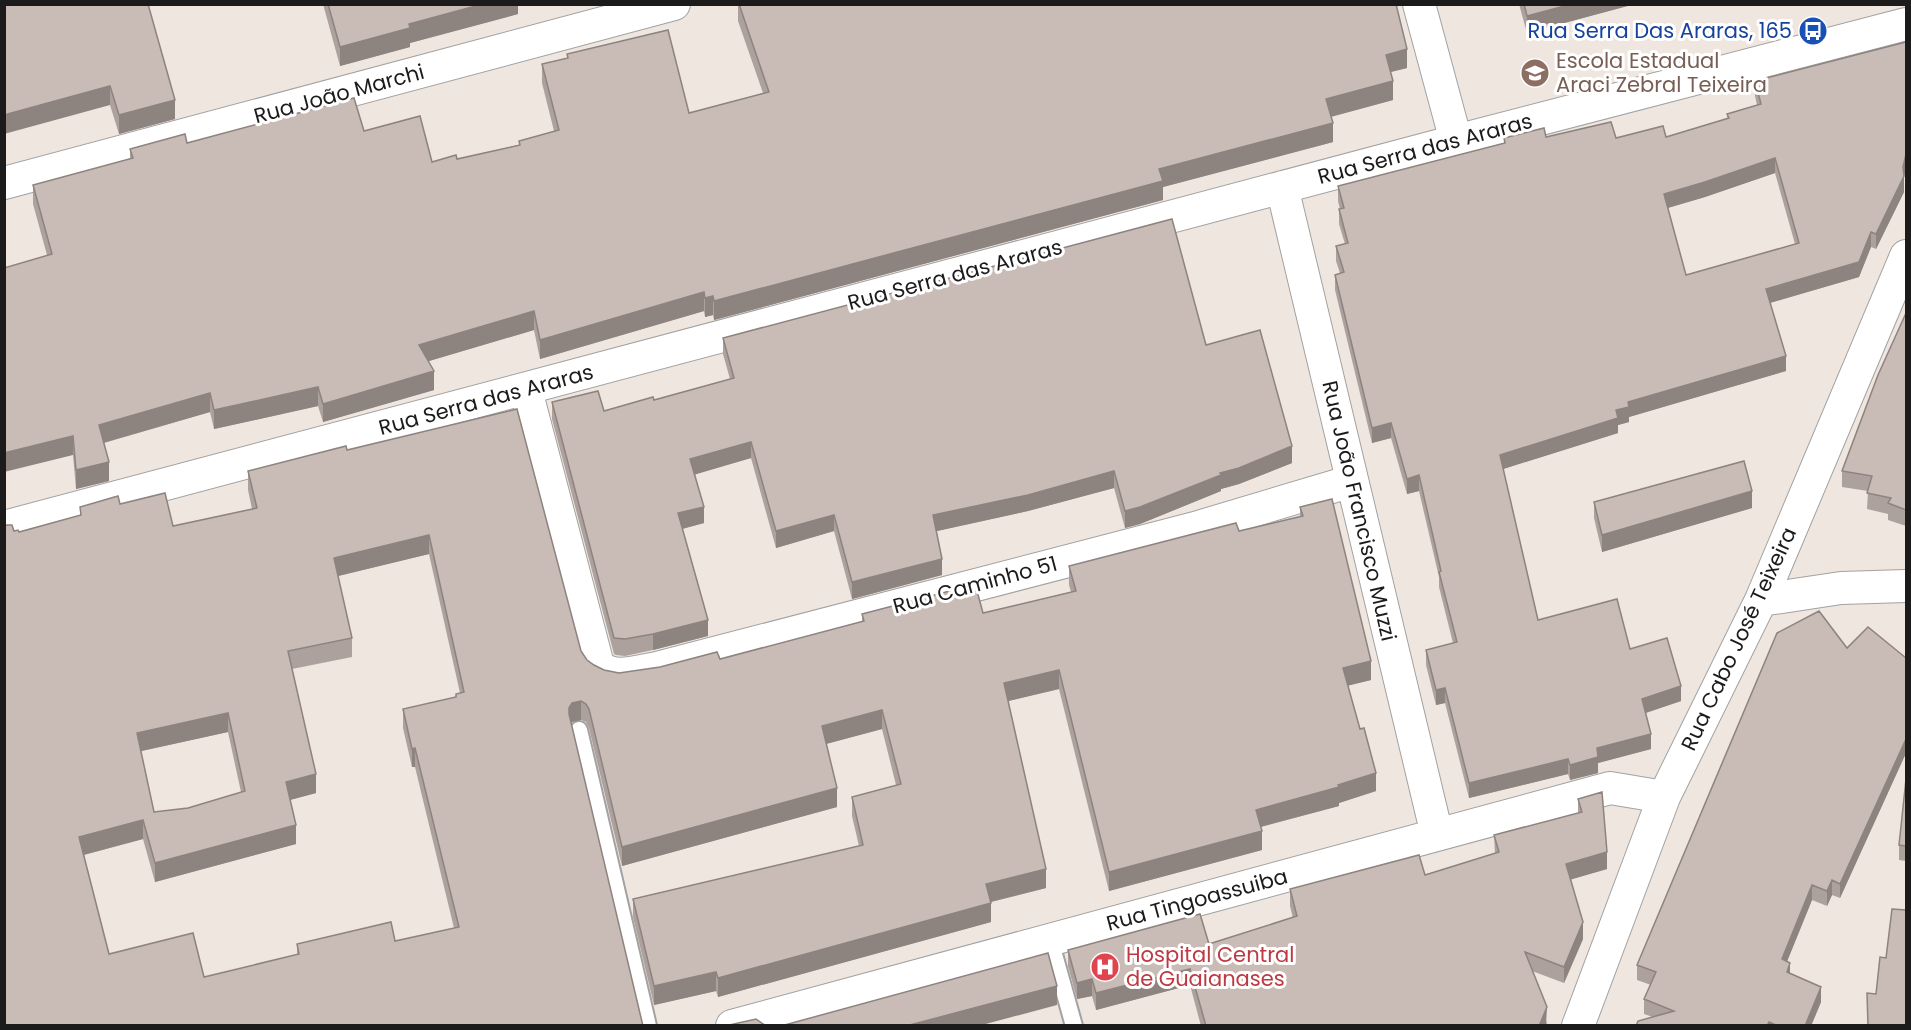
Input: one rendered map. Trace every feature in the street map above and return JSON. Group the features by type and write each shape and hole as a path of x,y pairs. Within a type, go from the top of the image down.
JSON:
{"street":[{"name":"Rua João Marchi","path":"4,183 674,4"},
{"path":"1419,4 1456,141"},
{"name":"Rua Serra das Araras","path":"4,527 1456,141 1906,24"},
{"name":"Rua João Francisco Muzzi","path":"1282,188 1437,835"},
{"name":"Rua Cabo José Teixeira","path":"1578,1026 1664,797 1761,600 1906,256"},
{"name":"Rua Caminho 51","path":"526,390 598,665 603,670 620,675 657,668 1196,528 1352,481"},
{"path":"1761,600 1841,588 1906,586"},
{"name":"Rua Tingoassuiba","path":"732,1026 1610,788 1664,797"}],"lane":[{"path":"579,730 648,1026"},
{"path":"1050,939 1074,1026"}],"building":[{"path":"4,4 148,4 175,100 119,115 110,86 4,115"},
{"path":"328,4 483,4 409,24 410,28 340,47"},
{"path":"739,4 1396,4 1407,49 1386,55 1393,81 1326,99 1333,123 1159,169 1163,181 714,301 713,296 705,298 704,292 540,340 534,311 419,345 434,371 323,404 318,387 214,410 210,393 99,425 109,462 76,470 73,436 4,453 4,268 52,254 33,185 133,158 130,149 185,134 187,143 354,98 364,131 420,116 432,162 456,155 457,159 520,145 519,141 559,130 542,64 568,58 567,54 668,30 689,113 769,92"},
{"path":"1524,4 1572,4 1527,16"},
{"path":"1906,42 1904,176 1876,234 1871,232 1859,262 1766,289 1786,356 1628,402 1629,407 1616,410 1618,418 1500,455 1538,620 1617,599 1630,649 1667,638 1681,686 1642,699 1651,734 1597,748 1598,757 1570,765 1568,759 1469,783 1445,688 1436,690 1426,650 1457,642 1439,572 1441,571 1419,475 1407,479 1391,423 1372,428 1335,275 1344,272 1336,246 1348,243 1339,209 1344,208 1338,186 1505,143 1504,138 1544,128 1546,137 1611,122 1616,138 1663,126 1666,137 1729,118 1727,114 1761,104 1755,81","holes":["1775,158 1799,243 1686,275 1664,194"]},
{"path":"1172,219 1206,345 1260,330 1292,446 1125,511 1114,471 1028,495 933,515 942,559 852,582 834,515 776,531 751,442 690,459 704,507 678,513 708,620 653,634 625,639 614,638 552,402 598,391 604,411 734,378 723,338"},
{"path":"1906,313 1906,510 1888,503 1891,498 1867,493 1872,476 1842,471 1878,375"},
{"path":"517,409 581,651 594,665 619,673 660,667 717,652 720,659 864,621 862,614 950,591 951,597 977,591 983,613 1076,591 1069,566 1236,523 1239,531 1303,516 1300,507 1332,499 1371,661 1343,668 1360,729 1364,728 1376,773 1338,785 1339,787 1256,810 1262,831 1109,872 1059,670 1004,683 1046,869 986,884 991,903 718,978 716,972 654,986 633,899 863,845 852,797 901,784 882,710 822,726 837,788 622,847 589,709 581,701 572,703 569,714 643,1026 4,1026 4,525 12,525 14,531 19,532 81,515 80,507 118,496 120,504 165,493 173,526 257,508 248,471 346,446 347,450","holes":["429,535 464,692 456,694 456,697 403,709 412,749 415,748 459,927 395,941 391,922 297,944 299,954 204,977 193,933 109,954 79,837 143,820 155,863 296,825 286,782 316,774 288,651 352,638 334,558","228,713 245,791 188,808 154,812 137,733"]},
{"path":"1744,461 1752,491 1602,535 1594,502"},
{"path":"1819,611 1847,648 1868,627 1906,658 1906,739 1840,884 1832,880 1827,891 1812,885 1782,959 1790,963 1787,972 1821,987 1805,1026 1778,1026 1769,1022 1767,1026 1636,1026 1638,1021 1674,1011 1644,999 1656,972 1637,965 1777,633"},
{"path":"1906,779 1906,846 1899,845"},
{"path":"1602,792 1607,852 1566,864 1583,922 1564,967 1525,952 1547,1007 1539,1026 1206,1026 1190,969 1096,993 1092,979 1077,983 1068,950 1200,914 1209,944 1297,916 1290,889 1419,855 1425,875 1499,852 1494,835 1582,812 1578,799"},
{"path":"1892,909 1906,910 1906,1026 1868,1026 1867,993 1876,994 1880,957 1886,958"},
{"path":"1048,953 1057,986 906,1026 781,1026"},
{"path":"756,1019 766,1026 729,1026 729,1025"}],"place":[{"name":"Rua Serra Das Araras, 165","path":"1813,31"},
{"name":"Escola Estadual Araci Zebral Teixeira","path":"1535,73"},
{"name":"Hospital Central de Guaianases","path":"1105,967"}]}
